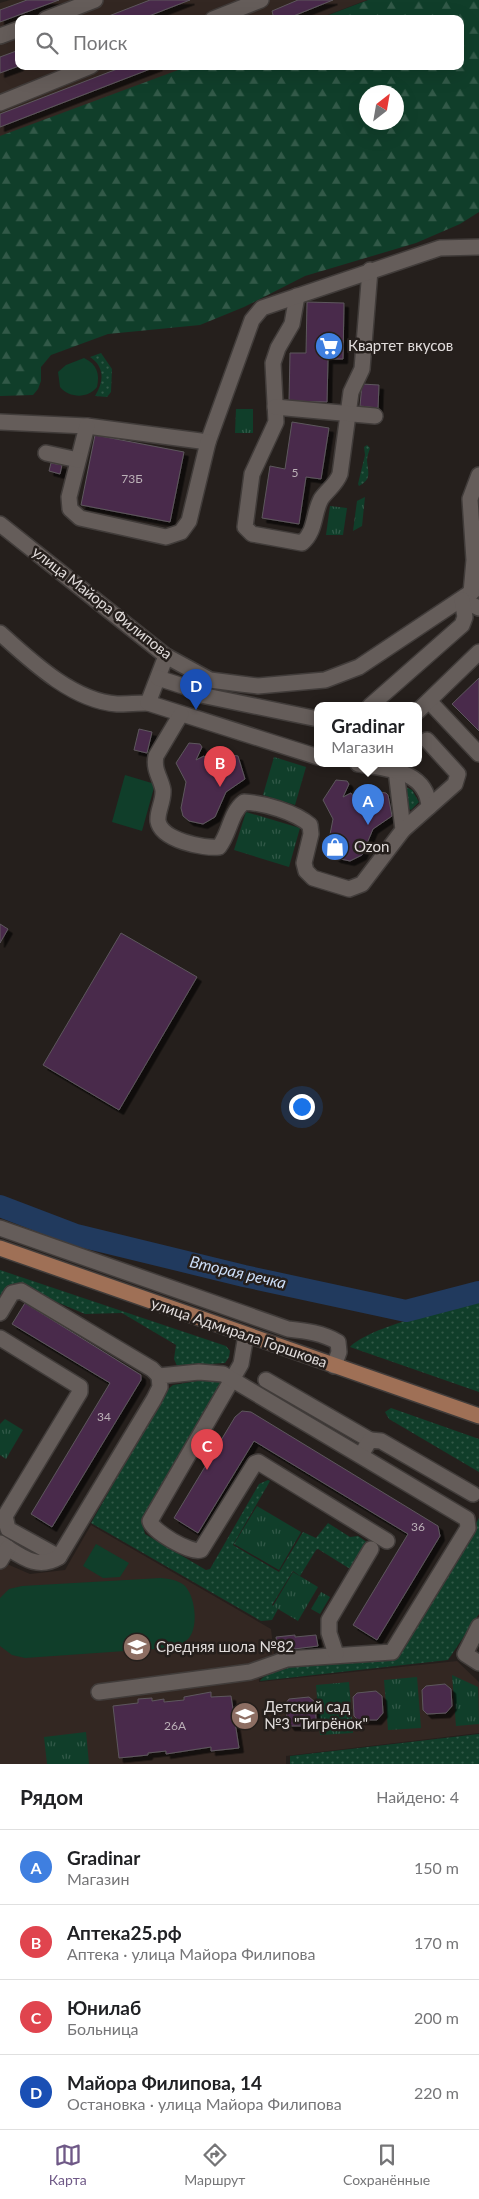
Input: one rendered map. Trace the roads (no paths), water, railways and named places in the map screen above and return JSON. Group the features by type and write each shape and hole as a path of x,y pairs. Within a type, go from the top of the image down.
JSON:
{"main road":[{"name":"улица Адмирала Горшкова","path":"0,1248 479,1416"}],"street":[{"path":"56,15 95,0"},
{"path":"223,15 259,0"},
{"path":"0,36 15,30"},
{"path":"0,103 81,70"},
{"path":"87,426 68,497 70,509 80,518 166,536 182,532 189,521 208,442 252,320 262,308 370,270 440,248 479,247"},
{"path":"298,296 292,324 278,348 273,363 276,422 272,435 252,474 245,526 252,534 302,543 312,529 320,502 338,481 351,392 362,369 370,270"},
{"path":"275,407 375,416"},
{"path":"0,422 87,426 208,442"},
{"path":"46,453 78,460"},
{"path":"375,702 462,626 471,593 474,560 475,521 470,499 479,475"},
{"name":"улица Майора Филипова","path":"0,524 166,656 210,680 258,686 325,680 359,667 471,593"},
{"path":"471,593 479,608"},
{"path":"0,633 45,673 86,695 115,704 148,703 314,755"},
{"path":"479,652 423,706 479,754"},
{"path":"148,703 166,656"},
{"path":"158,678 186,686 201,695 314,718"},
{"path":"181,714 156,756 154,764 163,794 158,820 161,829 167,836 208,848 219,847 225,839 237,808 244,802 254,803 302,818 310,825 304,863 306,871 313,878 349,889 362,884 403,830 455,784 458,774 427,740"},
{"path":"377,767 402,771 418,782 428,796 429,807"},
{"path":"396,770 403,830"},
{"path":"0,1228 288,1329 317,1332 338,1342 339,1352 334,1366"},
{"path":"0,1312 12,1293 22,1291 152,1369 159,1376 160,1387 59,1557 50,1563 33,1563 4,1545 0,1561"},
{"path":"246,1335 240,1364 150,1521 153,1528 192,1550 201,1550 255,1463 258,1462 387,1541"},
{"path":"0,1338 80,1388 80,1392 5,1516 8,1529 59,1557"},
{"path":"100,1692 250,1672 287,1659 336,1654 392,1652 468,1526 466,1516 223,1374 159,1376"},
{"path":"266,1380 370,1440 387,1443 473,1494"},
{"path":"361,1455 370,1440"},
{"path":"336,1654 329,1633 328,1620 371,1549"},
{"path":"479,1626 465,1654 479,1663"}],"waterway":[{"name":"Вторая речка","path":"0,1206 76,1235 244,1276 406,1311 479,1292"}],"place":[{"name":"Квартет вкусов","path":"329,346"},
{"name":"Майора Филипова, 14","path":"196,710"},
{"name":"Аптека25.рф","path":"220,787"},
{"name":"Gradinar","path":"368,825"},
{"name":"Ozon","path":"335,847"},
{"name":"Юнилаб","path":"207,1470"},
{"name":"Средняя шола №82","path":"137,1647"},
{"name":"Детский сад №3 \"Тигрёнок\"","path":"245,1716"}]}
